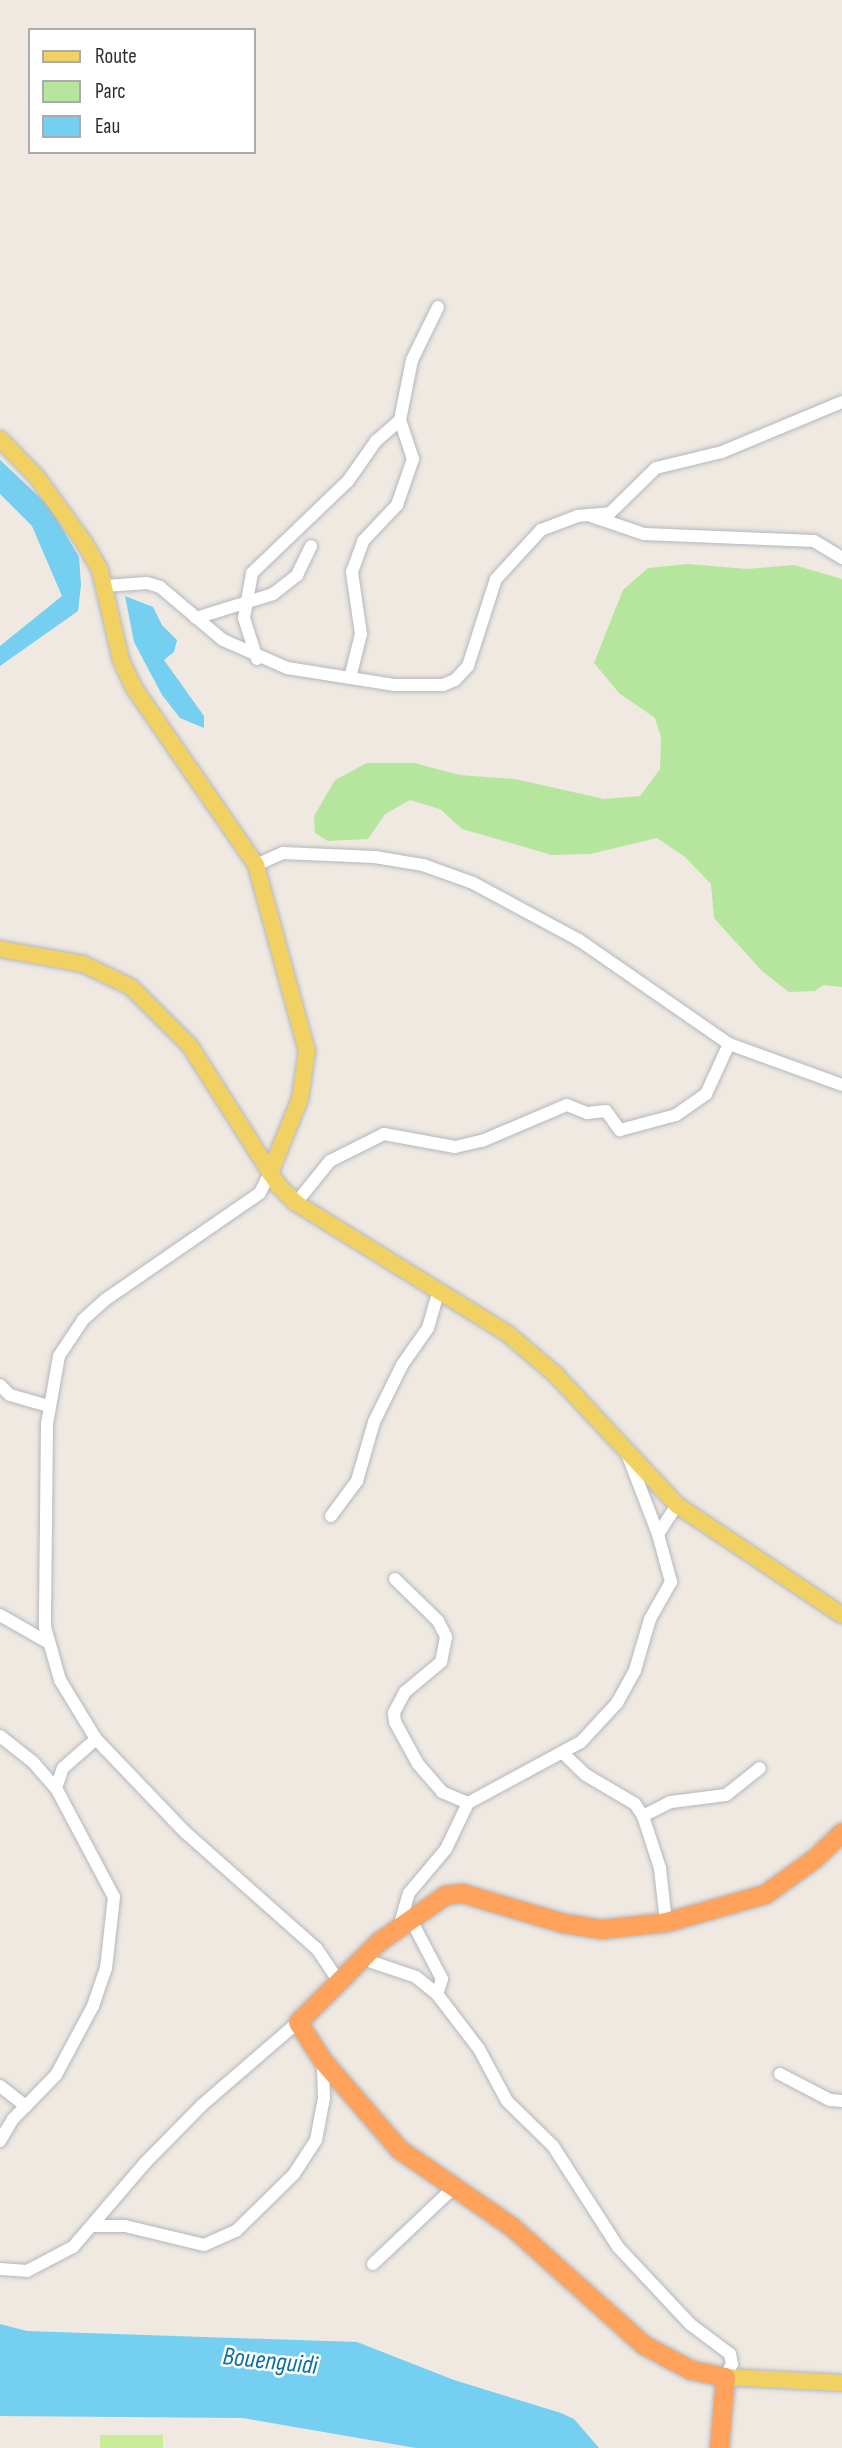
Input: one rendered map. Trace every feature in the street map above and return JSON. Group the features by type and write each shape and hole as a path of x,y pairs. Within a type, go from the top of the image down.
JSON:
{"highway":[{"path":"719,2448 725,2377 691,2370 644,2345 511,2227 390,2141 323,2061 298,2022 337,1979 405,1921 456,1893 603,1929 666,1922 765,1894 815,1858 842,1832"}],"main road":[{"path":"0,439 70,520 105,586 121,660 134,688 256,865 307,1051 300,1100 270,1172"},
{"path":"0,949 110,973 145,998 196,1055 270,1172 296,1203 439,1290 529,1351 677,1505 842,1615"},
{"path":"725,2377 842,2383"}],"street":[{"path":"350,678 361,634 352,572 363,541 397,505 413,459 400,420 412,360 438,307"},
{"path":"105,586 147,583 160,587 196,618 257,659 350,678 427,687 455,680 468,666 487,596 508,561 541,530 560,520 591,516 623,505 656,468 722,452 842,402"},
{"path":"257,659 244,624 252,573 348,481 376,441 400,420"},
{"path":"591,516 644,534 814,541 842,558"},
{"path":"196,618 245,606 285,586 302,568 311,546"},
{"path":"256,865 283,853 400,860 448,874 579,940 729,1044 842,1085"},
{"path":"296,1203 330,1161 384,1134 455,1147 482,1141 567,1105 587,1113 608,1111 613,1127 620,1130 676,1115 706,1094 729,1044"},
{"path":"270,1172 260,1193 105,1300 83,1320 59,1356 48,1406 47,1642 60,1680 96,1739 185,1832 317,1949 337,1979"},
{"path":"331,1516 357,1481 374,1422 402,1365 428,1328 439,1290"},
{"path":"0,1385 5,1398 48,1406"},
{"path":"437,1994 442,1979 405,1921 409,1893 446,1849 468,1803 564,1754 581,1742 617,1703 635,1670 650,1619 671,1582 658,1534 626,1453"},
{"path":"658,1534 677,1505"},
{"path":"395,1579 438,1621 446,1637 441,1662 405,1692 394,1713 395,1722 418,1764 442,1792 468,1803"},
{"path":"0,1615 47,1642"},
{"path":"0,1736 56,1788 111,1883 114,1914 106,1968 93,2006 56,2075 26,2106 0,2141"},
{"path":"43,1775 63,1768 96,1739"},
{"path":"564,1754 586,1775 635,1804 643,1816 660,1868 666,1922"},
{"path":"56,1788 63,1768"},
{"path":"643,1816 671,1802 726,1795 760,1768"},
{"path":"360,1958 415,1978 437,1994 480,2049 514,2110 553,2146 618,2247 690,2324 730,2354 732,2364 725,2377"},
{"path":"0,2269 27,2271 49,2262 73,2247 145,2163 202,2105 298,2022"},
{"path":"92,2227 125,2226 204,2245 236,2231 294,2174 316,2140 324,2098 323,2061"},
{"path":"780,2074 830,2100 842,2101"},
{"path":"0,2086 26,2106"},
{"path":"373,2264 454,2187"}],"green space":[{"path":"688,564 747,569 794,565 842,579 842,987 823,985 815,991 789,992 762,971 714,918 711,884 685,857 657,838 590,854 552,855 462,829 440,809 410,800 385,814 368,839 328,841 315,833 314,816 335,780 367,763 414,763 460,775 515,779 604,799 640,796 660,769 661,737 655,718 619,693 594,663 623,590 648,568"},
{"path":"100,2435 163,2435 163,2448 100,2448"}],"water":[{"path":"0,460 49,506 79,557 81,585 78,611 0,666 0,646 62,596 32,526 0,494"},
{"path":"125,596 153,607 162,625 177,640 174,652 164,660 204,716 204,728 180,718 162,695 134,642"},
{"name":"Bouenguidi","path":"0,2324 27,2331 357,2342 454,2380 561,2413 574,2419 599,2448 416,2448 243,2418 0,2416"}]}
